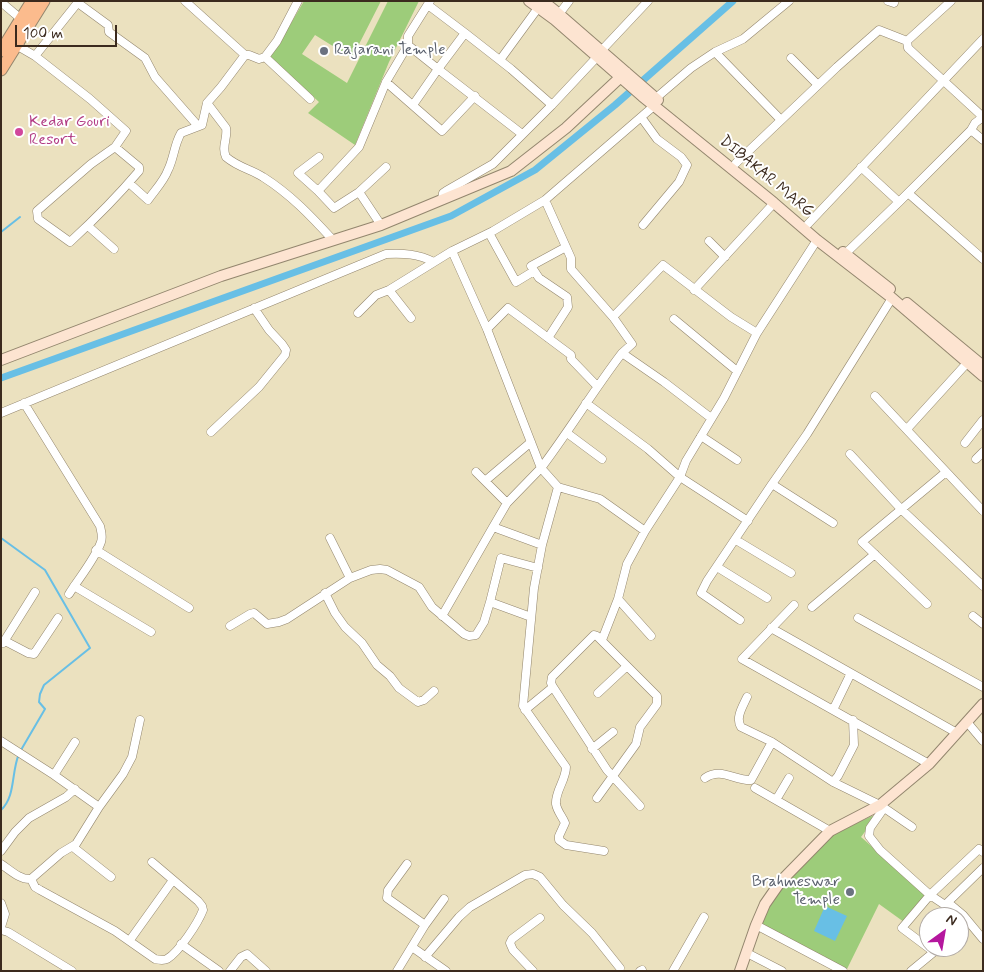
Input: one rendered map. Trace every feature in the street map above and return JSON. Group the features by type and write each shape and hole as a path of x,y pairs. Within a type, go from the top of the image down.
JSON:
{"main road":[{"path":"1,52 32,1"},
{"path":"1,70 44,1"},
{"name":"DIBAKAR MARG","path":"529,1 559,14 599,54"},
{"name":"DIBAKAR MARG","path":"540,5 555,20 599,54 774,203 845,254 983,366"},
{"path":"1,360 220,276 381,225 511,171 566,128 626,77"},
{"name":"DIBAKAR MARG","path":"655,102 736,164 983,376"},
{"path":"740,971 756,924 781,881 830,831 882,806 929,764 983,704"}],"street":[{"path":"184,1 245,55 259,59 265,57 277,41 298,1"},
{"path":"559,14 569,1"},
{"path":"442,200 446,190 493,164 552,105 648,1"},
{"path":"358,313 376,295 389,290 452,251 489,233 545,200 642,117 691,68 715,52 743,40 789,1"},
{"path":"907,41 951,1"},
{"path":"1,2 21,19"},
{"path":"35,56 79,2 108,25 109,32 145,58 155,77 198,126"},
{"path":"318,191 359,147 386,82 408,45 408,36 429,3 552,105"},
{"path":"500,60 540,5"},
{"path":"736,164 818,85 879,30 907,41"},
{"path":"413,105 465,33"},
{"path":"602,640 618,599 627,564 645,531 680,477 686,461 712,418 813,232 861,167 983,38"},
{"path":"845,254 983,117 908,48 907,41"},
{"path":"16,45 35,56 90,99 126,131 115,147 91,164 38,211 38,219 70,242 88,226 114,201 139,171 139,167 115,147"},
{"path":"408,45 522,134"},
{"path":"715,52 781,120"},
{"path":"129,183 148,200 170,168 173,150 181,133 202,125 207,103 245,55"},
{"path":"265,57 310,99"},
{"path":"791,58 818,85"},
{"path":"386,82 442,131 475,96"},
{"path":"207,103 226,128 224,146 226,157 264,178 304,209 332,239"},
{"path":"642,117 657,139 681,157 687,165 679,182 643,225"},
{"path":"970,130 983,140"},
{"path":"319,157 298,173 334,208 359,192 386,167"},
{"path":"861,167 899,202"},
{"path":"359,192 381,225"},
{"path":"908,193 983,259"},
{"path":"442,616 507,503 541,468 567,433 597,386 622,353 632,344 613,317 571,269 571,258 545,200"},
{"path":"694,290 774,203"},
{"path":"88,226 114,249"},
{"path":"489,233 516,282 534,271"},
{"path":"709,241 725,257"},
{"path":"548,338 569,302 568,298 539,278 531,266 566,247"},
{"path":"452,251 487,329 541,468 558,487 600,499 645,531"},
{"path":"1,413 386,254 402,253 422,256 434,262"},
{"path":"613,317 663,265 694,290 757,333"},
{"path":"389,290 410,318"},
{"path":"740,620 702,593 717,567 807,434 892,298"},
{"path":"211,432 259,387 285,355 286,350 254,308"},
{"path":"487,329 508,308 572,355 571,359 597,386"},
{"path":"674,319 737,371"},
{"path":"622,353 712,418"},
{"path":"906,429 967,363"},
{"path":"875,396 983,511"},
{"path":"586,403 680,477 748,521"},
{"path":"24,404 100,526 102,533 102,540 69,594"},
{"path":"965,443 983,420"},
{"path":"567,433 602,459"},
{"path":"701,436 737,460"},
{"path":"485,481 531,442"},
{"path":"976,459 983,452"},
{"path":"850,454 901,510 983,586"},
{"path":"476,472 507,503"},
{"path":"927,604 862,542 946,472"},
{"path":"772,484 833,524"},
{"path":"558,487 542,545 538,568 523,703 525,710 566,767 566,772 556,798 556,805 565,823 559,840 566,845 604,851"},
{"path":"493,526 542,545"},
{"path":"330,538 350,578"},
{"path":"736,540 791,573"},
{"path":"96,550 189,608"},
{"path":"812,607 875,554"},
{"path":"230,626 250,614 254,614 267,624 279,622 287,619 350,578 371,570 387,570 419,587 432,608 469,636 476,634 484,622 501,558 538,568"},
{"path":"717,567 767,598"},
{"path":"74,586 151,632"},
{"path":"35,592 3,643 34,654 58,618"},
{"path":"325,594 345,627 362,643 377,665 390,676 399,688 418,702 424,700 434,691"},
{"path":"618,599 651,636"},
{"path":"490,602 532,617"},
{"path":"794,605 742,659 929,764"},
{"path":"973,616 983,624"},
{"path":"858,618 983,687"},
{"path":"771,628 957,733"},
{"path":"597,798 613,776 636,744 642,722 659,700 602,640 597,636 592,636 552,677 551,683 592,749 613,776 640,806"},
{"path":"598,693 627,666"},
{"path":"834,710 851,673"},
{"path":"525,710 553,687"},
{"path":"747,697 738,718 738,723 746,731 772,742 832,782 882,806 912,827"},
{"path":"1,864 21,878 31,879 61,853 76,844 99,807 123,774 132,757 140,720"},
{"path":"832,782 838,776 854,745 853,720"},
{"path":"967,722 983,741"},
{"path":"592,749 613,732"},
{"path":"1,741 99,807"},
{"path":"54,775 75,742"},
{"path":"705,778 711,774 719,773 728,774 743,780 751,780 772,742"},
{"path":"776,800 789,778"},
{"path":"756,788 830,831"},
{"path":"1,852 15,832 29,818 66,797 74,789"},
{"path":"882,806 870,828 868,836 880,850 930,895 945,905 951,905 963,915 983,939"},
{"path":"72,847 111,877"},
{"path":"911,971 934,952 902,928 930,895 979,849 983,852"},
{"path":"31,879 33,885 40,890 130,940 159,960 166,959 181,944 203,910 202,906 152,862"},
{"path":"407,864 388,890 387,898 425,925"},
{"path":"945,905 983,868"},
{"path":"426,956 459,917 470,907 525,875 533,874 540,877 563,905 592,933 620,968"},
{"path":"130,940 173,880"},
{"path":"397,971 425,925 444,899"},
{"path":"1,904 5,914 1,928 72,971"},
{"path":"673,971 704,917"},
{"path":"532,970 510,946 510,943 512,939 540,918"},
{"path":"756,924 840,970"},
{"path":"181,944 219,971"},
{"path":"412,947 446,971"},
{"path":"747,953 782,971"},
{"path":"230,971 241,957 247,954 266,971"}],"green space":[{"path":"304,1 381,1 352,58 315,35 302,54 347,83 388,1 419,1 389,62 355,145 308,113 319,102 270,57"},
{"name":"Brahmeswar Temple","path":"872,816 876,817 861,837 927,895 904,922 879,904 847,969 759,923 777,890 832,835"}],"water":[{"path":"825,906 847,916 835,941 814,931"}],"waterway":[{"path":"1,378 451,216 535,170 615,105 733,1"},
{"path":"1,232 20,217"},
{"path":"1,538 45,570 90,648 44,685 39,702 45,709 21,750"},
{"path":"1,810 9,798 19,754"}],"place":[{"name":"Rajarani Temple","path":"324,51"},
{"name":"Kedar Gouri Resort","path":"19,132"},
{"name":"Brahmeswar Temple","path":"850,892"}]}
